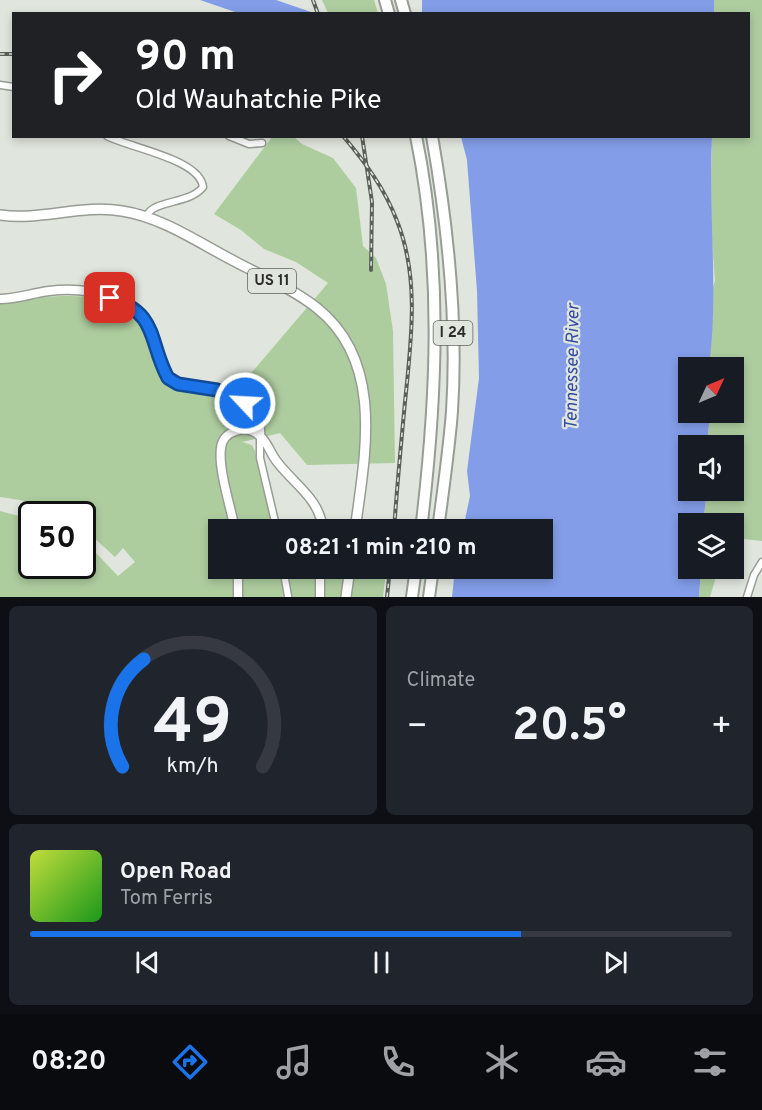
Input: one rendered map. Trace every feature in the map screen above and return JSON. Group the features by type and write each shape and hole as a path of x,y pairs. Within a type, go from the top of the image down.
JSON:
{"highway":[{"name":"I 24","path":"416,138 429,225 436,324 434,420 422,519"},
{"name":"I 24","path":"432,138 445,212 452,298 452,409 439,519"},
{"path":"412,597 414,579"},
{"path":"429,597 431,579"}],"main road":[{"name":"US 11","path":"0,215 37,216 108,209 146,217 308,302 344,337 359,368 366,409 355,519"},
{"path":"0,299 63,290 94,293 135,308 148,323 168,378 178,384 217,390 245,403 256,414 260,436 277,462 314,502 322,519"},
{"path":"233,519 221,457 222,443 237,430 250,431 260,436"},
{"path":"238,579 238,597"},
{"path":"320,579 320,597"},
{"path":"346,597 348,579"}],"street":[{"path":"112,138 190,167 203,183 203,187 195,195 152,208 146,217"},
{"path":"234,138 249,144 262,143"},
{"path":"260,436 260,458 274,519"},
{"path":"747,597 754,574 762,562"},
{"path":"285,579 288,596"}],"green space":[{"path":"322,0 374,0 378,12 328,12"},
{"path":"714,0 762,0 762,541 744,539 744,513 704,513 706,501 744,501 744,435 708,435 709,423 744,423 744,357 709,357 711,294 715,281 710,214 712,138 750,138 750,12 714,12"},
{"path":"271,138 295,138 302,144 333,158 356,188 363,246 376,258 386,284 393,331 395,463 307,465 280,433 242,442 252,445 255,451 271,519 208,519 208,579 385,579 383,597 0,597 0,511 18,516 18,579 96,579 96,553 118,576 135,562 123,548 115,557 96,540 96,501 26,501 0,497 0,303 69,296 96,298 120,305 131,311 145,326 163,378 168,386 229,399 328,283 296,262 264,249 241,230 214,214"},
{"path":"700,579 715,579 710,597 699,597"}],"water":[{"path":"200,0 276,0 311,12 235,12"},
{"path":"422,0 714,0 714,12 422,12"},
{"name":"Tennessee River","path":"461,138 712,138 713,310 710,357 678,357 678,423 709,423 708,435 678,435 678,501 706,501 704,513 678,513 678,579 700,579 699,597 452,597 454,579 553,579 553,519 465,519 470,496 467,471 479,378 477,291 467,160"}],"railway":[{"path":"313,0 317,12"},
{"path":"0,54 12,54"},
{"path":"345,138 367,166 387,198 397,221 409,265 411,333 395,519"},
{"path":"362,138 372,202 371,270"},
{"path":"387,597 389,579"}],"route":[{"path":"110,298 135,308 148,323 165,372 173,382 184,386 217,390 245,403"}]}
